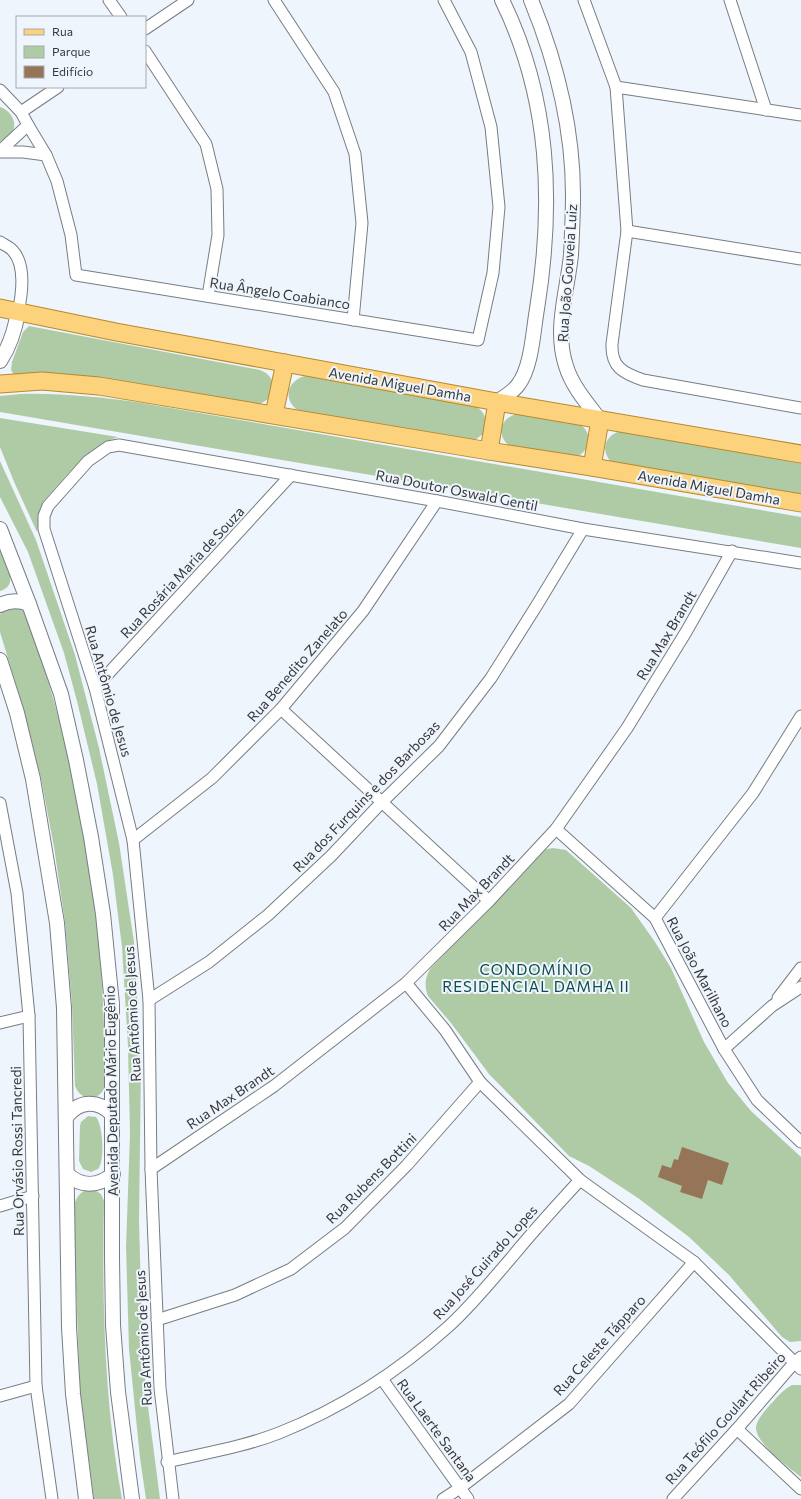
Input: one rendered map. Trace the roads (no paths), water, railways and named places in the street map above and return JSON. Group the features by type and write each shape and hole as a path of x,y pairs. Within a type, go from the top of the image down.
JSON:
{"main road":[{"name":"Avenida Miguel Damha","path":"0,308 497,402 801,454"},
{"path":"274,414 285,363"},
{"name":"Avenida Miguel Damha","path":"0,384 42,381 99,386 801,503"},
{"path":"489,451 497,402"},
{"path":"592,467 600,420"}],"street":[{"path":"109,0 120,16"},
{"path":"146,27 188,0"},
{"path":"274,0 334,92 355,154 362,223 353,320"},
{"name":"Rua Ângelo Coabianco","path":"46,155 57,181 70,235 76,275 478,340 493,273 499,207 494,149 491,127 471,52 444,0"},
{"name":"Rua João Gouveia Luiz","path":"497,402 517,387 522,380 528,364 544,254 546,196 545,157 540,119 530,74 502,0"},
{"name":"Rua João Gouveia Luiz","path":"531,0 543,28 555,64 571,151 573,194 571,255 560,330 561,350 566,368 574,383 600,420"},
{"path":"584,0 616,87 627,231 612,344 613,360 618,368 643,380 801,408"},
{"path":"730,0 766,110"},
{"path":"146,53 206,144 217,189 218,235 208,296"},
{"path":"616,87 801,115"},
{"path":"21,112 57,88"},
{"path":"0,90 21,112 46,155"},
{"path":"0,152 28,125"},
{"path":"0,152 23,152 46,155"},
{"path":"627,231 801,259"},
{"path":"0,242 13,251 20,262 23,292 14,333 6,352 0,361"},
{"name":"Rua Doutor Oswald Gentil","path":"44,516 48,506 88,461 108,447 119,445 438,500 582,529 732,551 801,563"},
{"name":"Rua Rosária Maria de Souza","path":"95,688 291,475"},
{"name":"Rua Benedito Zanelato","path":"134,840 212,778 281,709 363,611 438,500"},
{"name":"Rua Antômio de Jesus","path":"44,516 44,528 95,688 134,840 149,1000 151,1169 160,1388 173,1499"},
{"name":"Avenida Deputado Mário Eugênio","path":"0,529 61,694 91,837 103,914 112,1004 112,1258 114,1325 118,1392 132,1499"},
{"name":"Rua dos Furquins e dos Barbosas","path":"149,1000 209,962 268,915 331,856 382,802 439,746 491,678 537,605 582,529"},
{"name":"Rua Max Brandt","path":"151,1169 274,1086 406,983 489,901 556,829 627,728 686,632 732,551"},
{"path":"0,597 12,592 20,582"},
{"path":"0,605 10,601 29,604"},
{"path":"0,660 17,713 33,779 58,923 64,1008 67,1116 69,1328 73,1394 86,1499"},
{"path":"281,709 489,901"},
{"path":"655,918 753,793 801,716"},
{"name":"Rua Orvásio Rossi Tancredi","path":"0,804 3,835 17,893 29,1016 36,1386 52,1499"},
{"name":"Rua João Marilhano","path":"556,829 655,918 724,1049 757,1100 801,1142"},
{"path":"772,1006 801,968"},
{"path":"406,983 445,1030 480,1082 580,1180 694,1262 799,1363"},
{"path":"724,1049 772,1006 801,987"},
{"path":"0,1023 29,1016"},
{"name":"Rua Rubens Bottini","path":"157,1320 235,1295 291,1269 345,1228 407,1165 480,1082"},
{"path":"67,1116 77,1107 90,1103 102,1106 112,1114"},
{"path":"67,1174 77,1181 89,1184 102,1182 113,1174"},
{"name":"Rua José Guirado Lopes","path":"168,1462 242,1445 279,1433 344,1402 382,1379 419,1352 450,1325 484,1291 512,1256 580,1180"},
{"path":"0,1206 33,1196"},
{"name":"Rua Celeste Tápparo","path":"443,1499 460,1488 569,1404 694,1262"},
{"name":"Rua Teófilo Goulart Ribeiro","path":"672,1499 799,1363"},
{"name":"Rua Laerte Santana","path":"382,1379 468,1499"},
{"path":"0,1396 36,1386"},
{"path":"737,1429 801,1489"}],"district":[{"name":"CONDOMÍNIO RESIDENCIAL DAMHA II","path":"536,978"}]}
